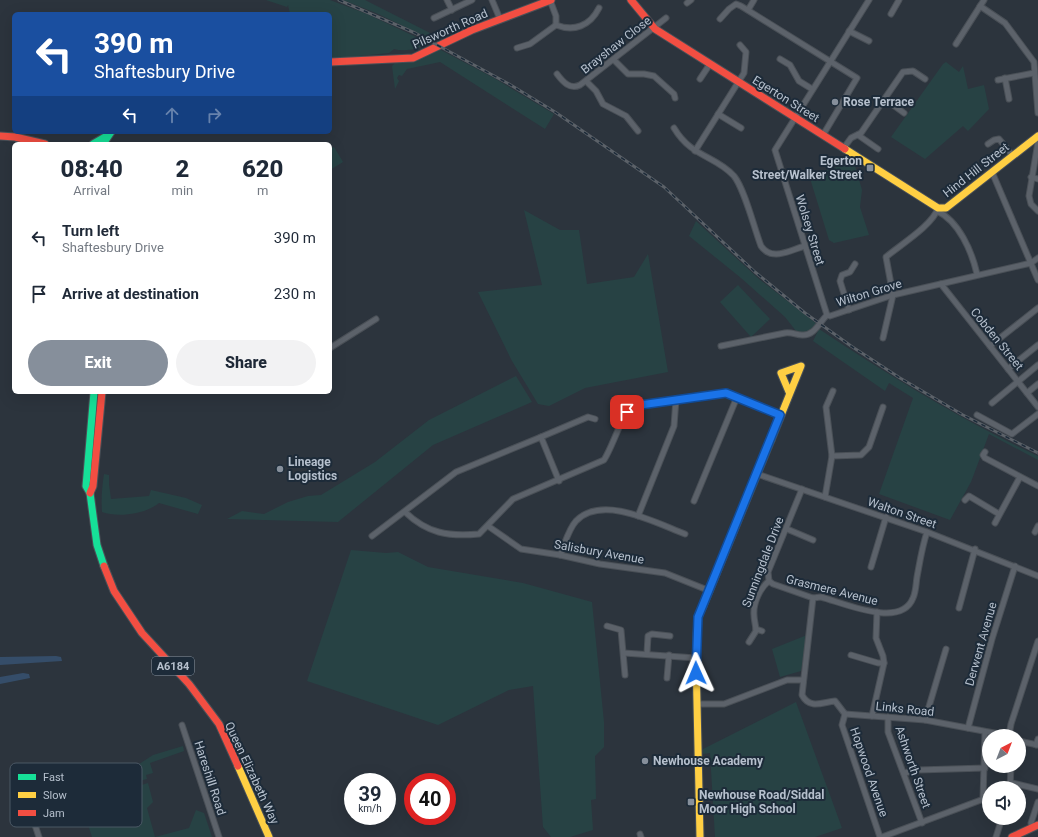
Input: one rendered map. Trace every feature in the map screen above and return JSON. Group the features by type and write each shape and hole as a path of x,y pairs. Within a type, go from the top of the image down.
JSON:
{"street":[{"path":"447,0 452,10"},
{"path":"434,18 472,0"},
{"path":"492,0 500,19"},
{"path":"551,0 556,16 556,25"},
{"name":"Pilsworth Road","path":"332,62 413,58 500,19 551,0"},
{"name":"Egerton Street","path":"631,0 655,29 937,209 957,229 974,262 977,274"},
{"path":"748,10 754,0"},
{"path":"795,118 869,0"},
{"path":"891,14 899,0"},
{"path":"956,44 984,0"},
{"path":"720,19 736,4 857,78 822,135"},
{"path":"980,6 1005,23 1036,61 1034,73 1038,113"},
{"path":"556,25 566,28 580,26 590,20 598,8"},
{"name":"Brayshaw Close","path":"557,74 571,87 577,87 655,29 666,18"},
{"path":"517,48 530,44 556,25"},
{"path":"849,31 868,41"},
{"path":"695,151 744,73 746,52 740,45"},
{"path":"780,59 790,65 799,81 812,89"},
{"path":"614,60 621,69 628,74 648,74 658,78 674,94 675,98"},
{"path":"700,79 710,64"},
{"path":"843,149 851,138 862,133 903,72 913,71 924,79"},
{"path":"998,80 1034,73"},
{"path":"1005,78 1010,92 1009,99"},
{"path":"586,81 596,91 603,104 626,116 638,131"},
{"path":"885,99 904,113"},
{"path":"718,114 740,128"},
{"name":"Wolsey Street","path":"795,118 774,150 827,315"},
{"path":"674,128 686,144 719,165 733,176 739,185 760,246 764,250 776,255 805,246"},
{"path":"858,135 878,149"},
{"path":"0,136 15,137 36,142"},
{"path":"96,142 107,136"},
{"path":"1037,137 1037,154 1031,177 1030,202 1037,211"},
{"name":"Hind Hill Street","path":"893,295 886,257 924,226 937,209 946,208 1037,137"},
{"path":"988,144 995,139 1000,140 1013,156"},
{"path":"992,172 1038,280"},
{"path":"1031,177 1038,178"},
{"path":"1031,263 1038,258"},
{"name":"Wilton Grove","path":"720,346 785,333 793,332 803,335 809,334 814,332 827,315 830,316 893,295 977,274 1031,263"},
{"path":"849,310 840,281 842,275 850,272 855,264"},
{"name":"Cobden Street","path":"941,284 1038,407"},
{"path":"883,338 893,295"},
{"path":"990,346 1038,308"},
{"path":"332,347 376,319"},
{"path":"1008,369 1038,345"},
{"path":"992,403 1038,365"},
{"path":"1027,393 1038,384"},
{"path":"825,497 832,456 826,407 833,391"},
{"path":"700,837 696,658 698,617 710,591 789,392"},
{"path":"405,512 418,524 432,531 462,536 479,534 513,499 604,460 612,447 627,412 633,406 726,393 780,415"},
{"name":"Queen Elizabeth Way","path":"94,394 86,486 90,493 97,545 106,574 114,591 142,633 189,684 219,724 269,837"},
{"name":"Queen Elizabeth Way","path":"90,493 93,486 102,394"},
{"path":"694,501 737,397"},
{"path":"638,516 674,426 676,399"},
{"path":"832,456 861,455 869,447 883,407"},
{"path":"977,415 1012,434 1038,414"},
{"path":"372,536 456,472 588,417 595,419"},
{"path":"541,437 559,480"},
{"path":"985,452 983,455 985,458 1038,486"},
{"name":"Walton Street","path":"757,474 886,517 974,549 1038,576"},
{"path":"995,523 1020,476"},
{"name":"Sunningdale Drive","path":"756,628 754,609 762,589 769,581 768,572 787,529 802,489"},
{"path":"965,500 968,496 999,514"},
{"path":"560,555 571,528 585,514 595,510 606,509 638,516 684,534"},
{"path":"871,567 886,517"},
{"name":"Salisbury Avenue","path":"488,526 521,549 560,555 600,564 665,573 710,591"},
{"path":"1035,532 1038,526"},
{"path":"787,529 813,540"},
{"name":"Grasmere Avenue","path":"769,581 773,584 814,598 826,599 877,612 895,613 906,609 914,598 922,548 927,532"},
{"path":"959,608 974,549"},
{"name":"Derwent Avenue","path":"968,728 992,639 1015,566"},
{"path":"814,598 802,695 806,700 818,705 835,701 845,714"},
{"path":"872,716 884,663 884,656 876,638 877,612"},
{"path":"608,626 621,630 625,675"},
{"path":"749,642 756,628 762,631"},
{"path":"647,653 648,636 652,634 670,636"},
{"path":"1010,729 1038,641"},
{"path":"926,720 946,649"},
{"path":"624,653 647,653 696,658"},
{"path":"667,678 669,655"},
{"path":"851,655 878,663 884,663"},
{"path":"698,704 724,704 787,680 803,680"},
{"name":"Links Road","path":"845,714 926,720 982,731"},
{"name":"Hopwood Avenue","path":"845,714 842,725 881,837"},
{"name":"Ashworth Street","path":"888,717 888,732 922,823"},
{"name":"Hareshill Road","path":"182,725 219,837"},
{"path":"1026,743 1037,745 1038,739"},
{"path":"904,774 918,770 982,768"},
{"path":"1026,788 1038,789"},
{"path":"881,837 982,799"},
{"path":"1012,837 1035,827 1032,822 1038,802"},
{"path":"996,837 1000,825"},
{"path":"36,827 39,837"}],"green space":[{"path":"266,0 330,0 367,14 429,43 412,49 394,49 389,53 332,59 332,12 290,12 288,5 287,7"},
{"path":"343,0 365,0 442,39 437,42 376,13"},
{"path":"439,49 494,78 554,114 545,129 440,62 407,69 402,76 399,75 397,78 399,81 395,89 392,66 395,63 417,60"},
{"path":"946,62 959,72 963,66 968,89 984,85 989,109 968,131 963,126 925,159 891,137 943,64"},
{"path":"334,147 343,162 332,169 332,148"},
{"path":"854,162 862,190 860,207 869,235 834,243 829,240 809,175"},
{"path":"524,210 560,230 579,230 587,284 634,277 648,254 668,372 585,388 549,406 538,404 512,361 478,292 542,285"},
{"path":"696,221 759,279 817,324 815,327 805,333 796,331 785,317 741,278 689,236"},
{"path":"738,285 770,319 751,337 720,302"},
{"path":"819,329 926,397 981,428 1038,456 1038,460 989,434 971,482 950,520 879,494 913,398 889,383 885,391 813,341"},
{"path":"516,376 532,402 433,445 338,522 227,519 242,511 264,514 288,502 308,496 321,495 375,462 429,420"},
{"path":"104,474 109,475 111,499 149,496 151,490 186,498 202,505 198,514 159,503 147,510 132,514 116,515 102,512"},
{"path":"351,550 386,553 398,552 428,567 523,583 592,602 604,722 604,747 595,756 596,799 591,800 593,830 570,837 551,837 543,827 533,686 509,690 438,725 307,681"},
{"path":"807,635 801,671 780,677 772,649"},
{"path":"796,702 842,828 815,837 715,837 710,753 703,754 703,749"},
{"path":"183,746 184,751 150,763 153,773 146,775 147,779 142,780 142,763 141,763 153,755"},
{"path":"148,783 153,802 147,808 155,837 92,837 89,827 142,827 142,785"},
{"path":"196,810 204,813 212,837 155,837 189,828"}],"water":[{"path":"0,657 61,657 62,661 0,665"},
{"path":"23,673 29,674 30,678 0,684 0,677"}],"railway":[{"path":"339,0 415,33 509,84 555,112 664,187 755,272 805,313 851,346 900,378 963,415 1038,453"}],"traffic: fast":[{"path":"104,142 110,134"},
{"path":"96,142 105,137"},
{"path":"94,394 86,486 90,493 97,545 104,566"},
{"path":"703,606 771,440"}],"traffic: slow":[{"path":"845,149 938,208 946,208 1038,136"},
{"path":"771,440 801,366 781,373 789,392"},
{"path":"700,837 696,658 698,617 703,606"},
{"path":"238,766 269,837"}],"traffic: jam":[{"path":"332,62 413,58 472,30 551,0"},
{"path":"631,0 655,29 845,149"},
{"path":"0,136 15,137 36,142"},
{"path":"90,493 93,486 102,394"},
{"path":"104,566 114,591 142,633 189,684 219,724 238,766"},
{"path":"1012,837 1038,825"}],"place":[{"name":"Rose Terrace","path":"835,102"},
{"name":"Egerton Street/Walker Street","path":"870,168"},
{"name":"Lineage Logistics","path":"280,469"},
{"name":"Newhouse Academy","path":"645,761"},
{"name":"Newhouse Road/Siddal Moor High School","path":"691,802"}],"route":[{"path":"627,412 633,406 726,393 780,415 710,591 698,617 696,673"}]}
